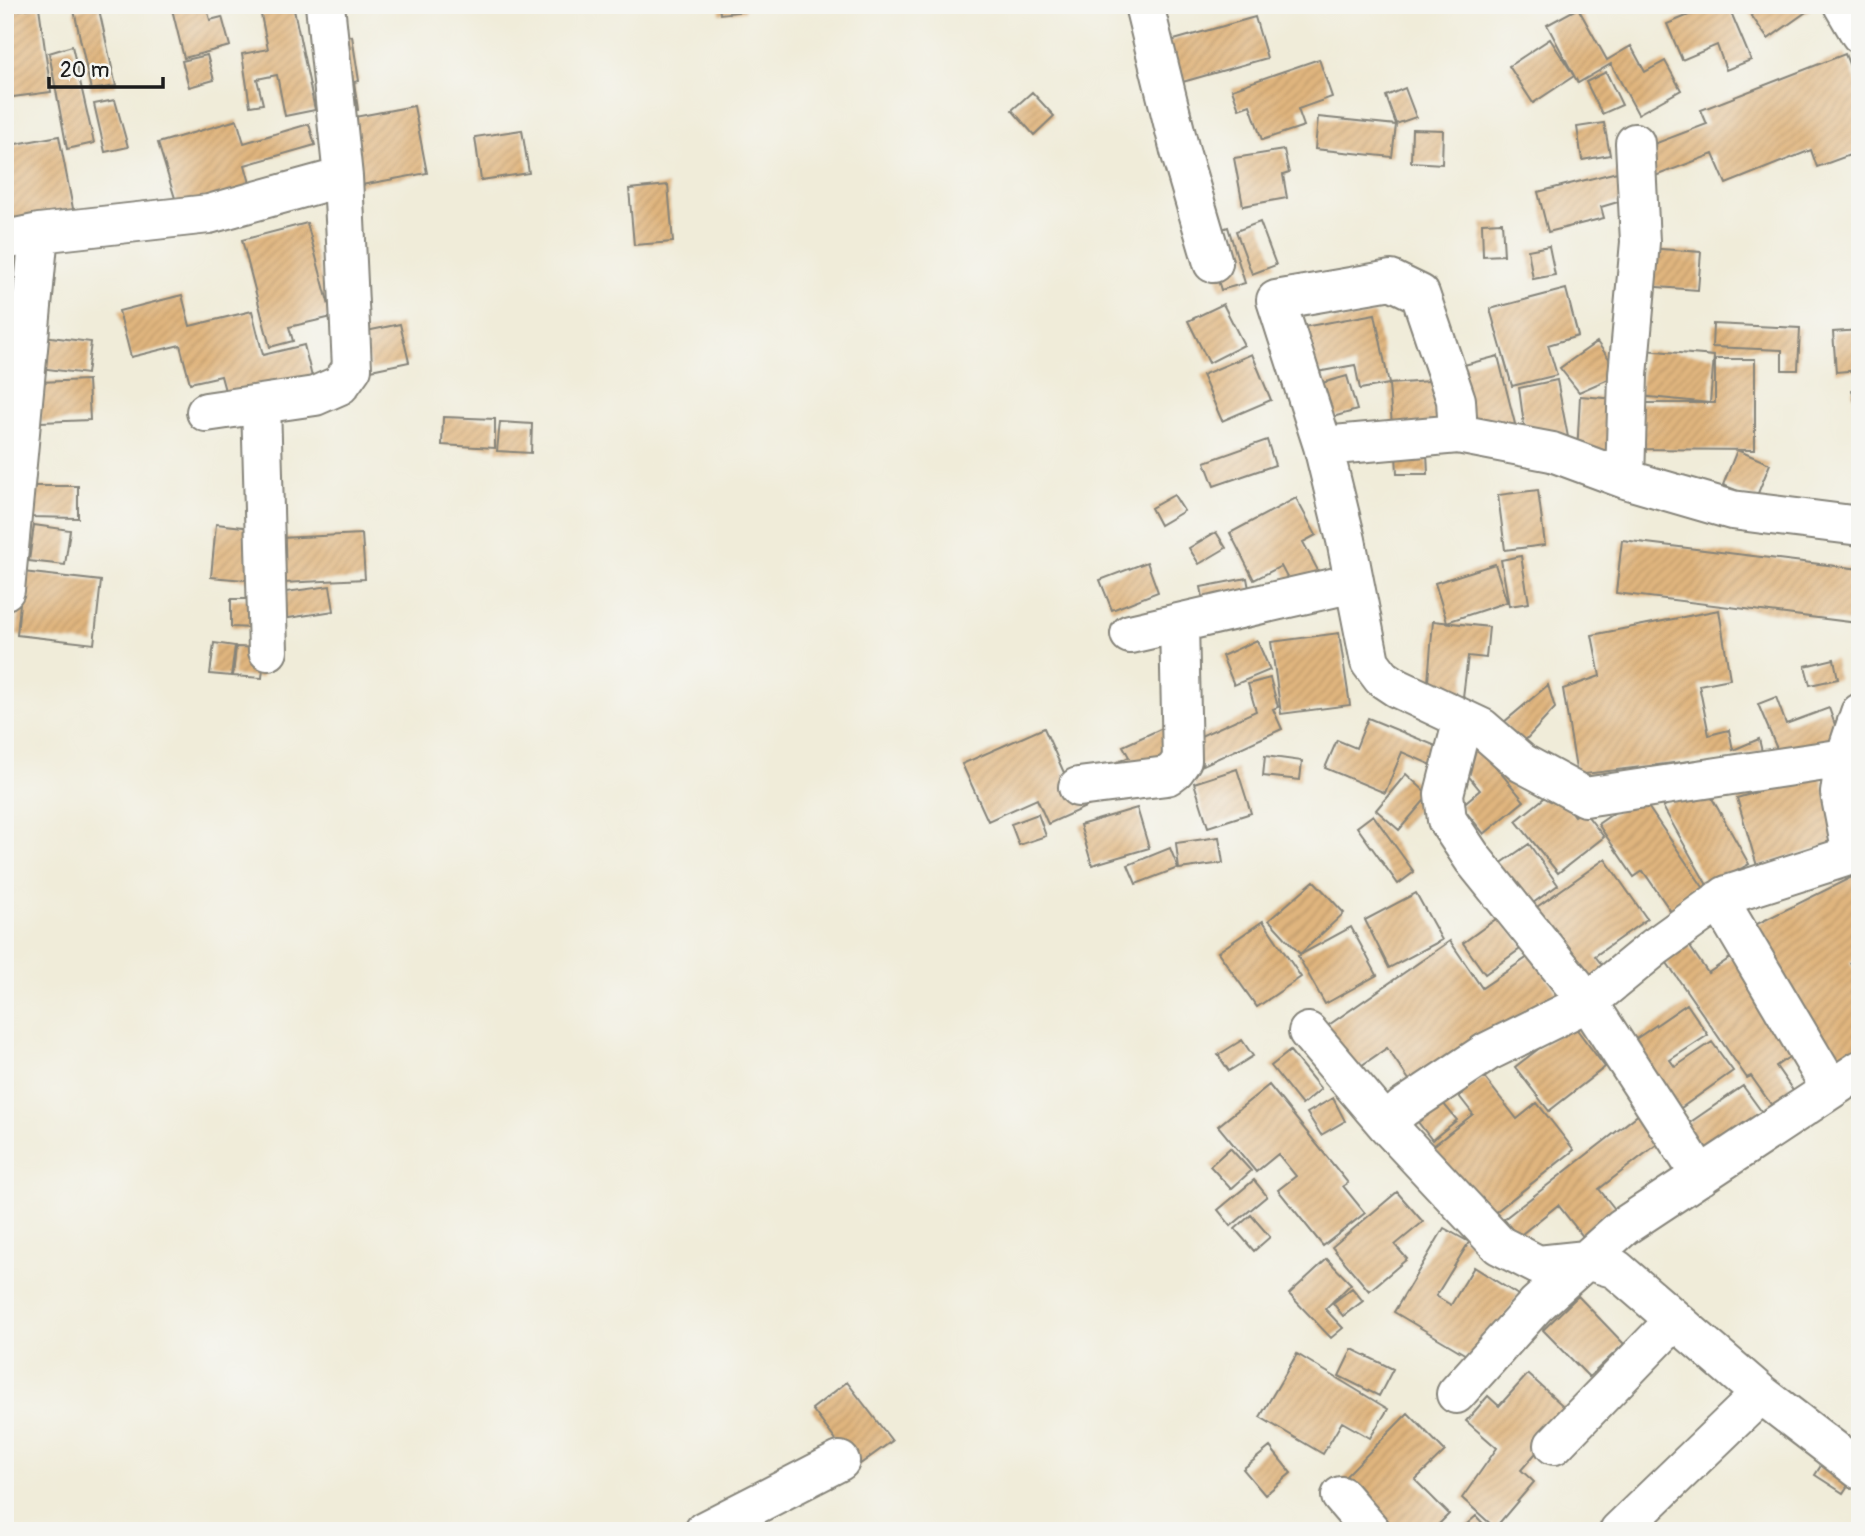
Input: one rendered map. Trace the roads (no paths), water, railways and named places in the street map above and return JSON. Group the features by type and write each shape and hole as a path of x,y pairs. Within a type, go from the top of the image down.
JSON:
{"street":[{"path":"206,412 315,396 341,385 352,368 343,177 325,5"},
{"path":"1144,5 1213,263"},
{"path":"1843,5 1860,34"},
{"path":"1625,480 1628,375 1640,242 1635,143"},
{"path":"5,590 22,236 209,214 343,177"},
{"path":"1458,434 1456,400 1420,294 1391,280 1276,300 1323,446 1370,662 1382,678 1397,688 1482,727 1522,763 1585,797 1845,758"},
{"path":"261,404 268,651"},
{"path":"1323,446 1458,434 1552,452 1625,480 1732,510 1860,526"},
{"path":"1130,634 1354,583"},
{"path":"1078,787 1167,776 1182,760 1179,623"},
{"path":"1387,1124 1403,1108 1487,1052 1588,1002 1655,947 1727,895 1856,853 1840,793 1845,758 1860,713"},
{"path":"1463,719 1444,794 1447,820 1473,859 1588,1002 1701,1176"},
{"path":"1456,1394 1536,1306 1623,1227 1846,1079 1719,900"},
{"path":"1308,1032 1387,1124 1499,1245 1538,1265 1586,1260 1616,1269 1760,1394 1860,1470"},
{"path":"1554,1446 1675,1320"},
{"path":"1619,1531 1760,1394"},
{"path":"704,1531 840,1461"},
{"path":"1341,1496 1371,1531"}]}
